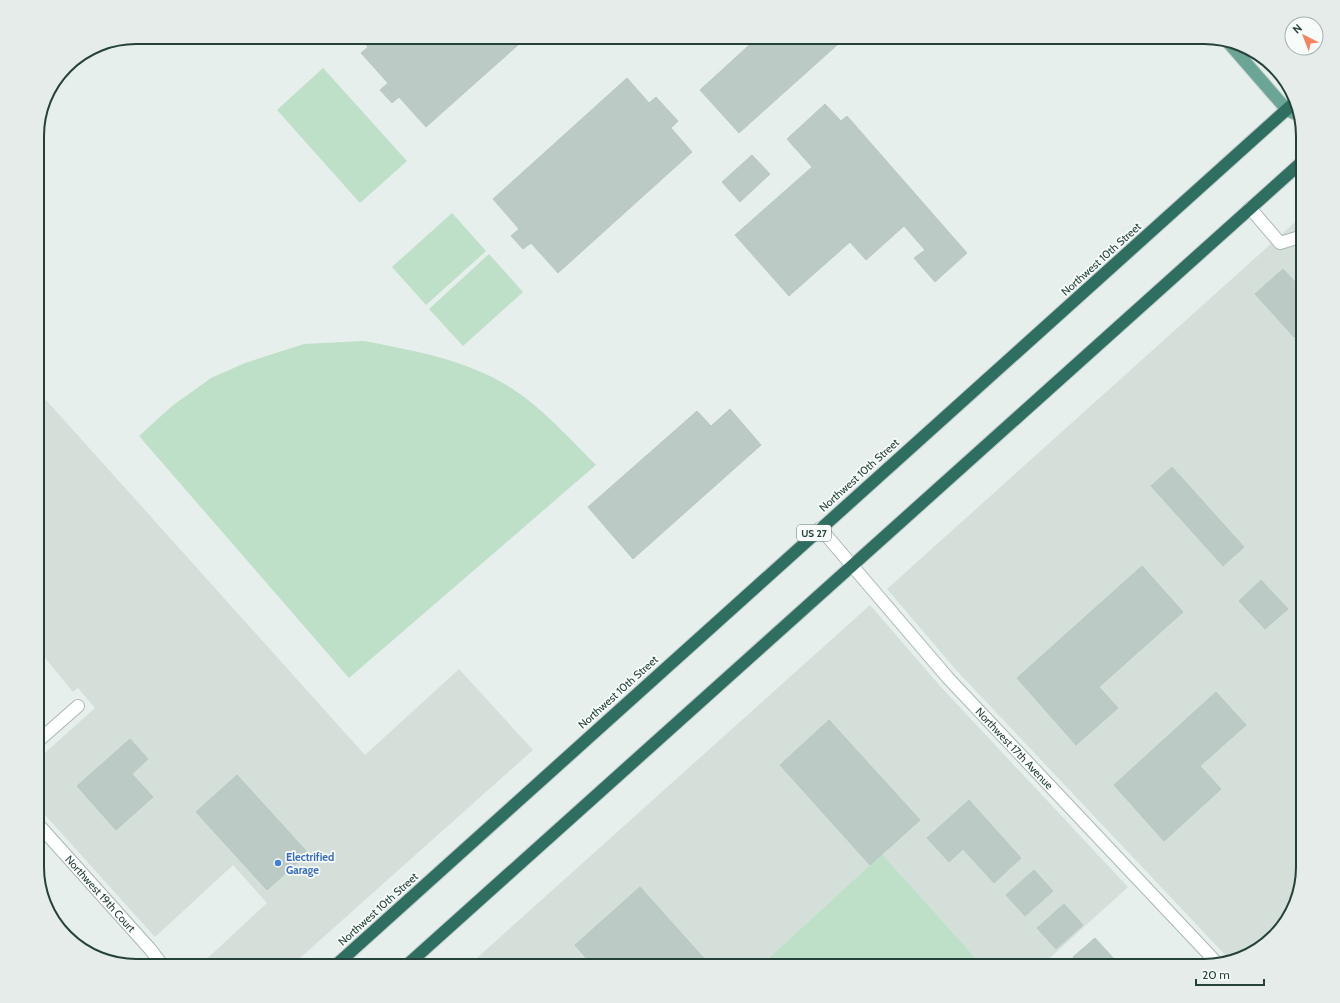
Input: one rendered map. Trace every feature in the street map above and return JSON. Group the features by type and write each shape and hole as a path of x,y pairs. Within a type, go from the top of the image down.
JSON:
{"highway":[{"name":"Northwest 10th Street","path":"343,959 820,528 1292,110"},
{"path":"414,959 853,567 1296,167"}],"main road":[{"path":"1235,50 1291,106"}],"street":[{"path":"1250,208 1280,242 1296,238"},
{"name":"Northwest 17th Avenue","path":"820,528 948,678 1212,958"},
{"path":"44,736 78,706"},
{"name":"Northwest 19th Court","path":"44,831 158,959"}],"shaded area":[{"path":"1296,221 1296,873 1287,908 1277,923 1265,936 1245,950 1226,956 957,671 887,589"},
{"path":"44,398 365,755 459,669 533,750 299,959 207,959 267,903 233,865 155,937 44,814 44,754 95,708 78,688 73,692 44,657"},
{"path":"870,605 940,686 1128,887 1049,959 977,959 882,854 768,959 476,959"}],"green space":[{"path":"323,68 407,161 360,203 277,110"},
{"path":"452,213 486,251 426,305 392,267"},
{"path":"489,254 523,292 463,346 429,309"},
{"path":"364,341 429,354 450,360 491,376 510,387 537,407 596,465 349,678 139,436 172,406 211,378 245,363 304,344"},
{"path":"882,854 977,959 768,959"}],"building":[{"path":"366,44 519,44 426,127 399,97 392,103 380,90 388,83 361,53 368,47"},
{"path":"750,44 838,44 739,133 700,90"},
{"path":"627,78 649,103 656,97 678,121 671,128 692,152 558,273 531,243 523,249 511,236 519,229 493,199"},
{"path":"825,104 841,121 847,116 967,253 935,282 914,258 925,250 904,226 866,260 850,242 789,296 735,235 812,167 787,139"},
{"path":"752,155 770,174 740,202 722,182"},
{"path":"1283,269 1296,283 1296,335 1294,337 1255,294"},
{"path":"730,409 761,445 633,559 588,507 697,411 711,426"},
{"path":"1172,467 1244,547 1223,566 1151,486"},
{"path":"1142,566 1183,612 1099,687 1118,708 1076,745 1017,678"},
{"path":"1261,580 1288,609 1265,629 1239,601"},
{"path":"1216,692 1246,725 1200,766 1221,789 1164,841 1114,785"},
{"path":"829,720 920,820 870,865 780,765"},
{"path":"130,739 148,759 132,774 153,797 116,830 77,786"},
{"path":"237,775 308,853 267,890 196,812"},
{"path":"969,800 1021,858 994,883 963,849 949,862 927,838"},
{"path":"1034,870 1053,891 1025,916 1006,895"},
{"path":"640,887 705,959 587,959 575,945"},
{"path":"1064,904 1083,925 1056,949 1037,928"},
{"path":"1095,938 1114,959 1075,959 1073,957"}],"place":[{"name":"Electrified Garage","path":"278,863"}]}
